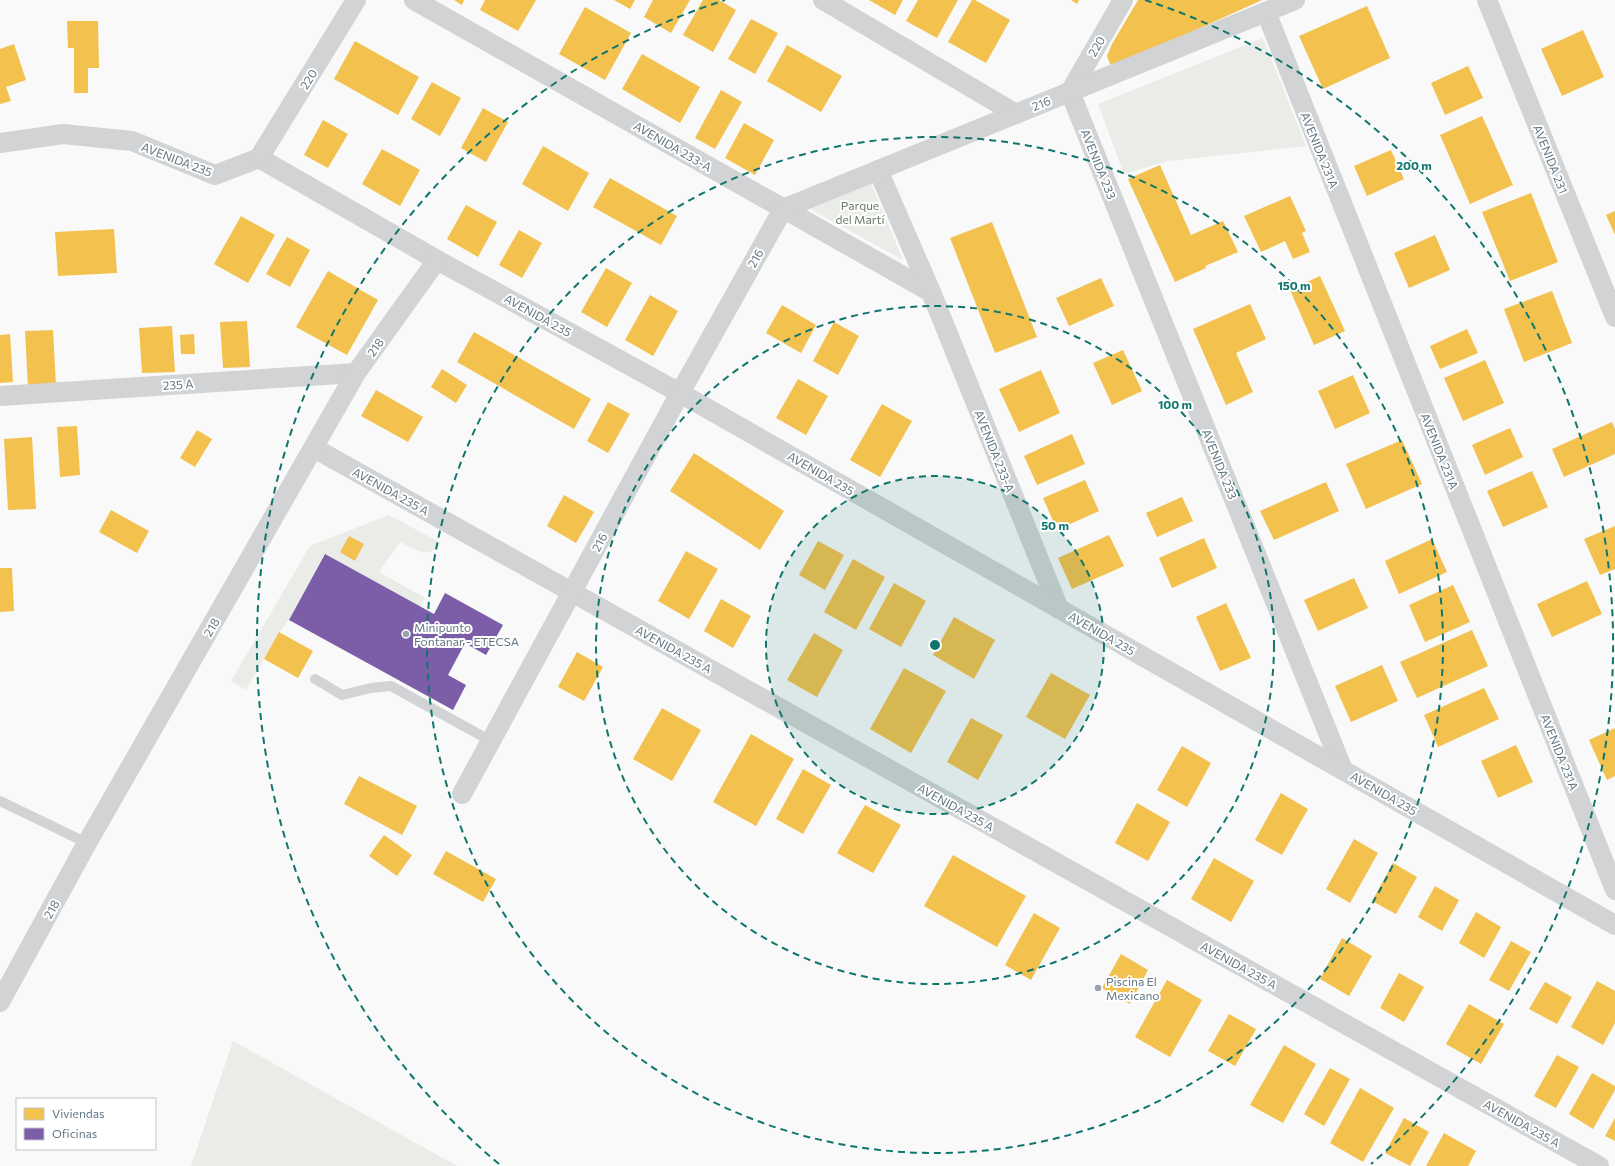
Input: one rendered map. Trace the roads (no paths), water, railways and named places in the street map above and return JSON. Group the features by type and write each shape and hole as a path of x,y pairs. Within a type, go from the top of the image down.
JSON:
{"street":[{"name":"220","path":"259,158 356,0"},
{"name":"AVENIDA 233-A","path":"414,0 931,292"},
{"path":"823,0 1016,114"},
{"name":"220","path":"1070,92 1123,0"},
{"name":"216","path":"462,794 680,393 783,209 1295,0"},
{"name":"AVENIDA 231","path":"1487,0 1615,317"},
{"name":"AVENIDA 231A","path":"1266,12 1615,890"},
{"name":"AVENIDA 233","path":"1070,92 1343,770"},
{"name":"AVENIDA 235","path":"0,143 63,134 132,142 215,175 259,158 437,260 680,393 1615,925"},
{"name":"AVENIDA 233-A","path":"878,170 931,292 1059,609"},
{"name":"218","path":"0,1002 87,843 356,373 437,260"},
{"name":"235 A","path":"0,396 356,373"},
{"name":"AVENIDA 235 A","path":"314,448 1599,1166"}],"lane":[{"path":"315,679 342,695 372,688 391,686 491,741"},
{"path":"0,801 87,843"}],"place":[{"name":"Minipunto Fontanar - ETECSA","path":"406,634"},
{"name":"Piscina El Mexicano","path":"1098,988"}],"park label":[{"name":"Parque del Martí","path":"860,212"}]}
